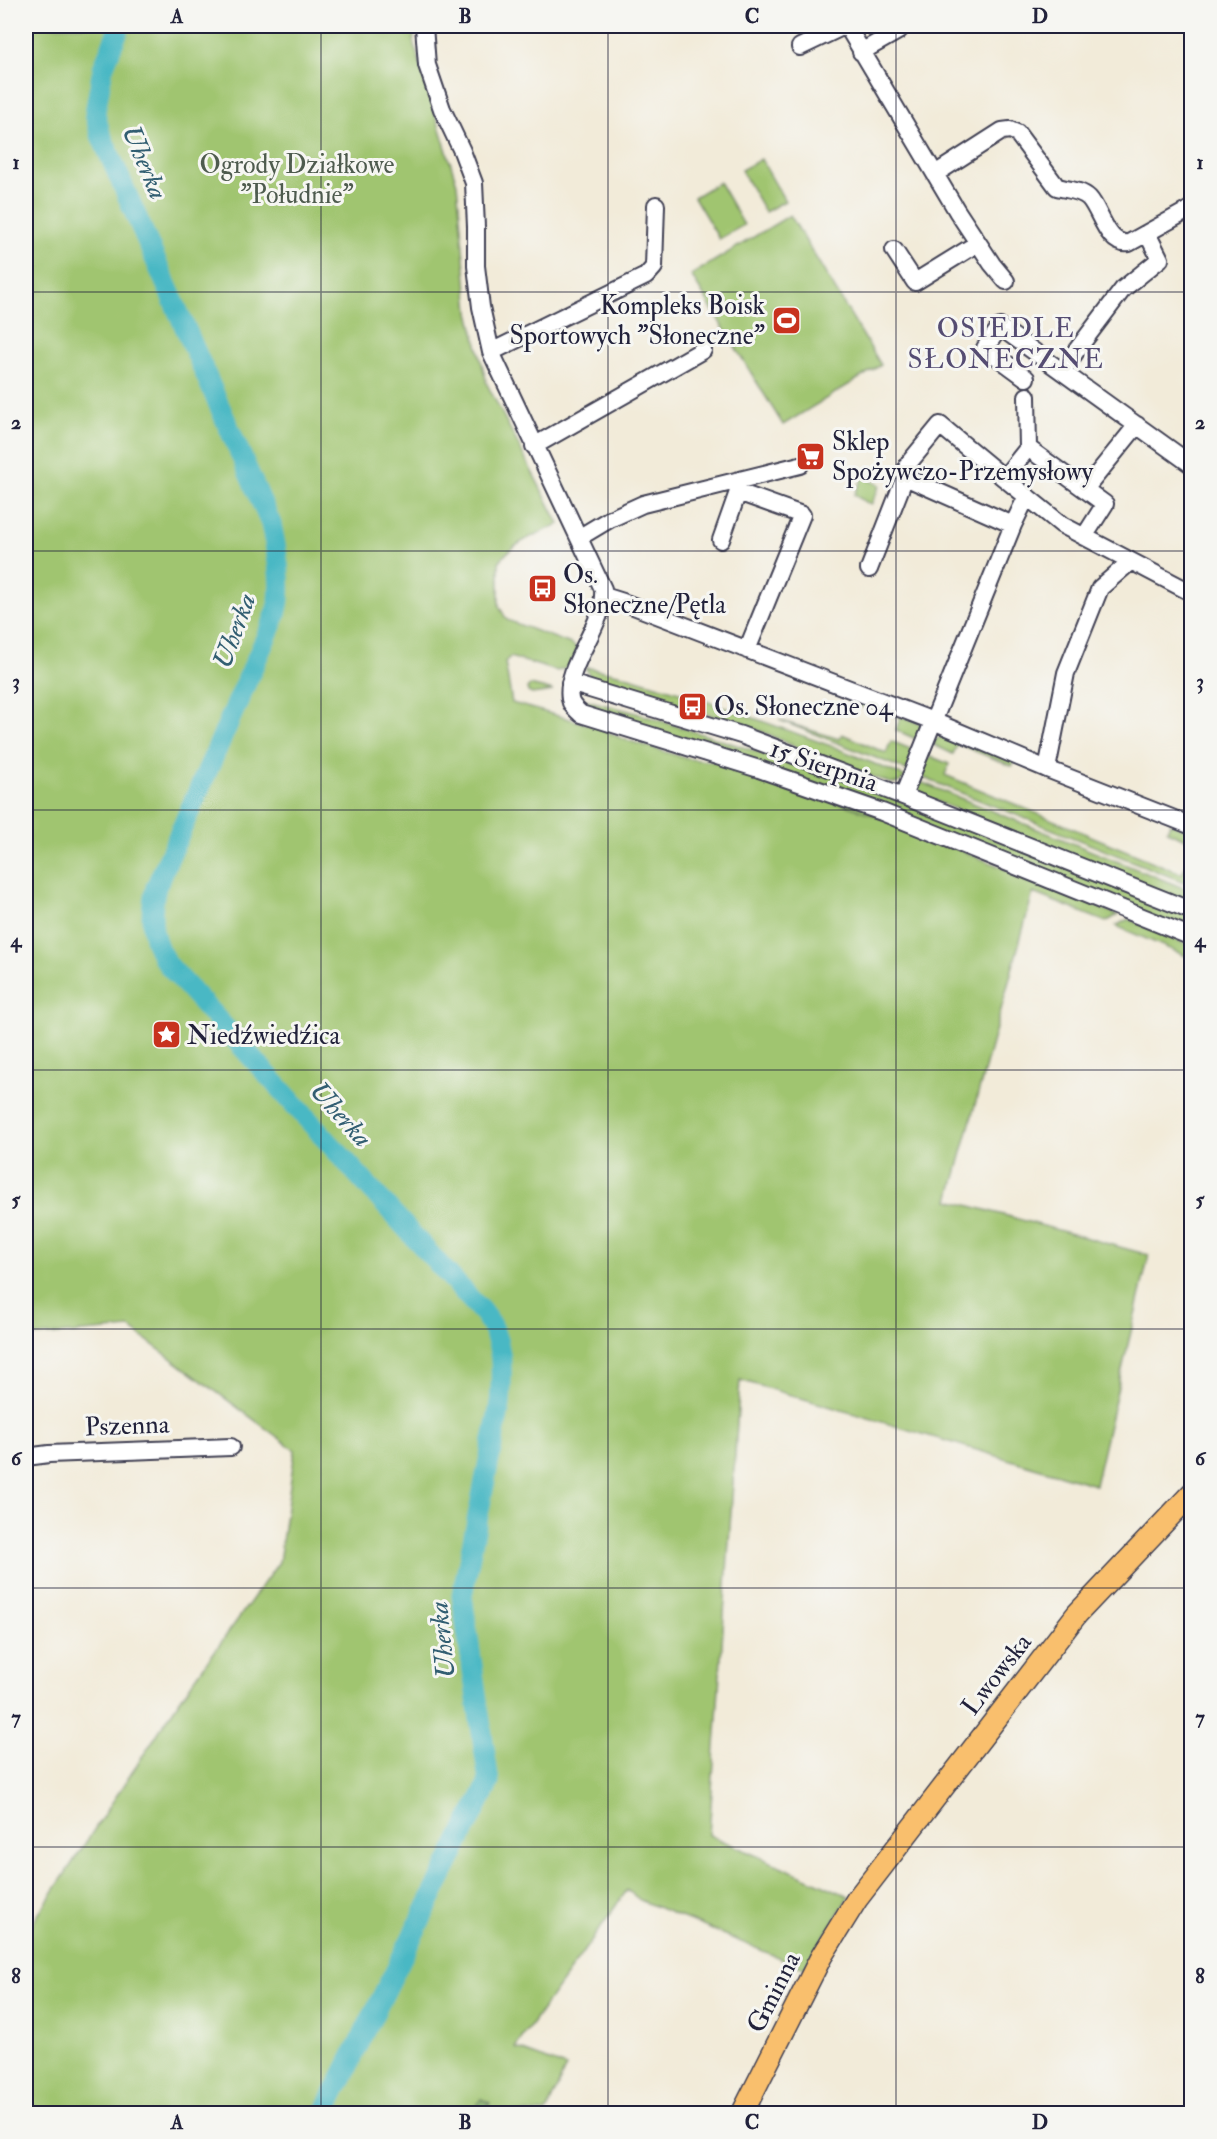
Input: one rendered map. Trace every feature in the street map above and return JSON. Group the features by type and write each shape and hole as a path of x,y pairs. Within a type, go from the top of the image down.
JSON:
{"main road":[{"name":"Lwowska","path":"857,1899 1077,1614 1191,1493"},
{"name":"Gminna","path":"742,2114 821,1957 857,1899"}],"street":[{"path":"423,26 427,65 442,108 474,183 476,266 481,308 491,352 601,582 604,596 602,607 570,683"},
{"path":"800,47 845,26 978,243 1006,281"},
{"path":"861,52 903,26"},
{"path":"935,174 1002,131 1010,130 1017,133 1057,187 1080,192 1089,198 1115,240 1125,244 1191,208"},
{"path":"491,352 646,276 654,267 656,205"},
{"path":"1063,371 1123,289 1160,259 1147,233"},
{"path":"894,250 915,282 978,243"},
{"path":"1026,378 985,348 1000,327 1191,465"},
{"path":"534,446 703,350"},
{"path":"1004,478 1028,448 1027,396"},
{"path":"869,569 908,464 940,425 1062,525 1191,593"},
{"path":"1086,488 1137,425"},
{"path":"1028,448 1105,504 1084,537"},
{"path":"580,537 610,519 643,504 736,487 800,465"},
{"path":"905,477 1013,525"},
{"path":"720,540 736,487"},
{"path":"736,487 802,515 747,650"},
{"path":"903,796 1013,525 1027,496"},
{"path":"1047,769 1070,662 1100,588 1130,562"},
{"path":"604,596 623,602 682,632 747,650 850,696 933,721 1191,826"},
{"name":"15 Sierpnia","path":"1191,911 903,796 741,735 570,683 572,706 581,714 759,769 882,812 1191,937"},
{"name":"Pszenna","path":"26,1457 49,1454 231,1447"}],"green space":[{"name":"Ogrody Działkowe \"Południe\"","path":"26,26 416,26 413,41 457,184 469,312 487,384 559,524 511,549 499,562 499,606 507,620 571,644 578,649 569,667 557,671 510,657 505,662 512,703 598,727 623,739 689,759 718,762 880,817 1118,915 1106,922 1033,893 949,1200 1149,1255 1095,1485 740,1380 709,1835 849,1896 804,1968 640,1900 627,1890 515,2048 566,2067 546,2113 483,2113 490,2103 481,2099 471,2114 44,2113 26,2099 26,1933 179,1701 279,1562 295,1450 130,1328 26,1337","holes":["279,600 268,633 194,799"]},
{"path":"761,159 785,201 765,212 741,170"},
{"path":"719,182 744,225 719,239 694,197"},
{"name":"Kompleks Boisk Sportowych \"Słoneczne\"","path":"790,215 881,365 783,425 691,275"},
{"path":"863,477 880,485 871,505 854,495"},
{"path":"585,667 623,675 696,697 689,704 685,703 684,707 598,683 590,677"},
{"path":"530,685 553,691 532,694 527,688"},
{"path":"698,698 834,747 906,777 898,783 890,783 813,755 763,732 697,711 698,707 690,705"},
{"path":"582,699 633,712 852,782 1191,917 1191,932 594,712 583,705"},
{"path":"859,699 921,724 923,728 918,740 896,730 900,718 866,704 864,708 852,704"},
{"path":"779,720 839,739 842,734 886,753 891,741 913,750 909,771"},
{"path":"948,734 1016,759 1012,766 958,744 953,754 934,745 934,740"},
{"path":"932,757 949,764 945,775 1182,874 1187,863 1191,865 1191,885 919,776 926,759"},
{"path":"918,781 1191,891 1191,905 923,796 919,790"},
{"path":"1170,823 1191,831 1191,841 1167,831"},
{"path":"1128,919 1191,946 1191,958 1116,926"},
{"path":"481,2099 490,2103 483,2113 471,2113"}],"waterway":[{"name":"Uherka","path":"120,26 103,68 95,113 100,133 271,524 280,590 274,619 156,887 152,908 155,939 163,958 170,967 484,1314 496,1335 501,1357 500,1405 462,1596 489,1782 324,2114"}],"place":[{"name":"Kompleks Boisk Sportowych \"Słoneczne\"","path":"786,320"},
{"name":"Sklep Spożywczo-Przemysłowy","path":"811,456"},
{"name":"Os. Słoneczne/Pętla","path":"542,589"},
{"name":"Os. Słoneczne 04","path":"693,706"},
{"name":"Niedźwiedźica","path":"166,1035"}],"district":[{"name":"OSIEDLE SŁONECZNE","path":"1006,344"}]}
